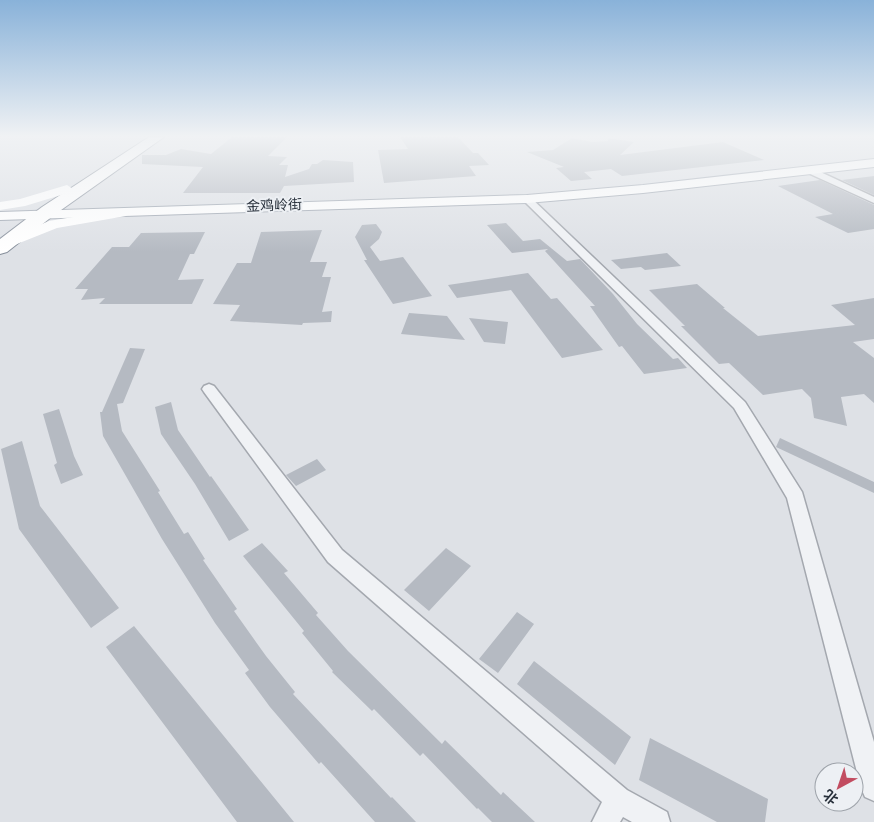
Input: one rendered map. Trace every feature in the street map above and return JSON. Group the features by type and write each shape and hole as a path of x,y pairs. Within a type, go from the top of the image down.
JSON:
{"highway":[{"path":"70,193 93,175"},
{"path":"1,244 37,213 98,175"}],"main road":[{"name":"金鸡岭街","path":"37,213 554,193 744,175"},
{"name":"金鸡岭街","path":"37,213 124,213 526,199 770,175"},
{"path":"0,206 70,193 72,200 90,210"},
{"path":"0,212 37,213"},
{"path":"0,216 37,213"},
{"path":"1,244 60,222 124,213"}],"street":[{"path":"820,175 874,200"},
{"path":"526,199 740,405 796,497 874,788"},
{"path":"209,389 335,556 618,800 657,822"},
{"path":"605,822 618,800"}],"building":[{"path":"197,175 285,175 285,177 290,175 354,175 354,182 284,186 280,193 183,193"},
{"path":"383,175 476,176 384,183"},
{"path":"564,175 588,175 592,179 571,181"},
{"path":"874,176 874,195 842,180"},
{"path":"820,180 874,205 874,229 848,233 815,217 833,214 778,186"},
{"path":"506,223 523,241 540,239 567,261 580,259 613,294 637,324 673,359 678,358 687,368 644,374 622,346 619,347 590,306 595,306 545,251 548,249 512,253 487,225"},
{"path":"376,224 382,232 379,239 370,247 380,261 403,257 432,296 393,304 364,260 367,260 355,237 362,225"},
{"path":"322,230 310,262 327,262 322,277 331,277 322,312 332,311 331,322 303,323 302,325 230,321 240,305 213,304 237,263 251,263 261,232"},
{"path":"205,232 194,254 190,254 178,280 204,279 192,304 99,304 105,298 81,300 88,289 75,289 112,247 129,247 141,233"},
{"path":"667,253 681,266 645,270 641,267 621,269 611,260"},
{"path":"528,273 551,299 557,298 603,350 562,358 511,290 457,298 448,285"},
{"path":"697,284 758,336 855,325 831,305 874,298 874,339 853,342 874,358 874,403 864,394 841,397 847,426 814,418 811,398 802,389 763,395 729,363 719,364 649,290"},
{"path":"409,313 447,316 465,340 401,334"},
{"path":"469,318 508,322 505,344 484,342"},
{"path":"130,348 145,349 123,403 117,404 122,431 160,491 158,492 184,534 188,532 205,559 203,560 237,609 234,611 266,656 295,692 293,694 416,822 375,822 321,762 319,764 270,707 245,673 249,670 215,623 162,539 103,436 100,412 102,412"},
{"path":"171,402 178,430 249,530 229,541 195,484 161,434 155,407"},
{"path":"59,409 74,456 83,475 61,484 54,465 57,463 43,414"},
{"path":"780,438 874,482 874,493 776,447"},
{"path":"22,441 40,506 119,608 91,628 19,529 1,449"},
{"path":"317,459 326,470 296,486 286,475"},
{"path":"262,543 288,571 284,573 318,613 316,615 348,651 442,744 445,740 501,795 503,792 535,822 492,822 423,753 420,756 374,709 372,711 332,672 302,633 304,631 243,556"},
{"path":"446,548 471,566 429,611 404,590"},
{"path":"517,612 534,624 498,673 479,659"},
{"path":"134,626 294,822 237,822 106,647"},
{"path":"534,661 631,737 615,765 517,684"},
{"path":"650,738 768,799 765,822 717,822 639,780"}]}
